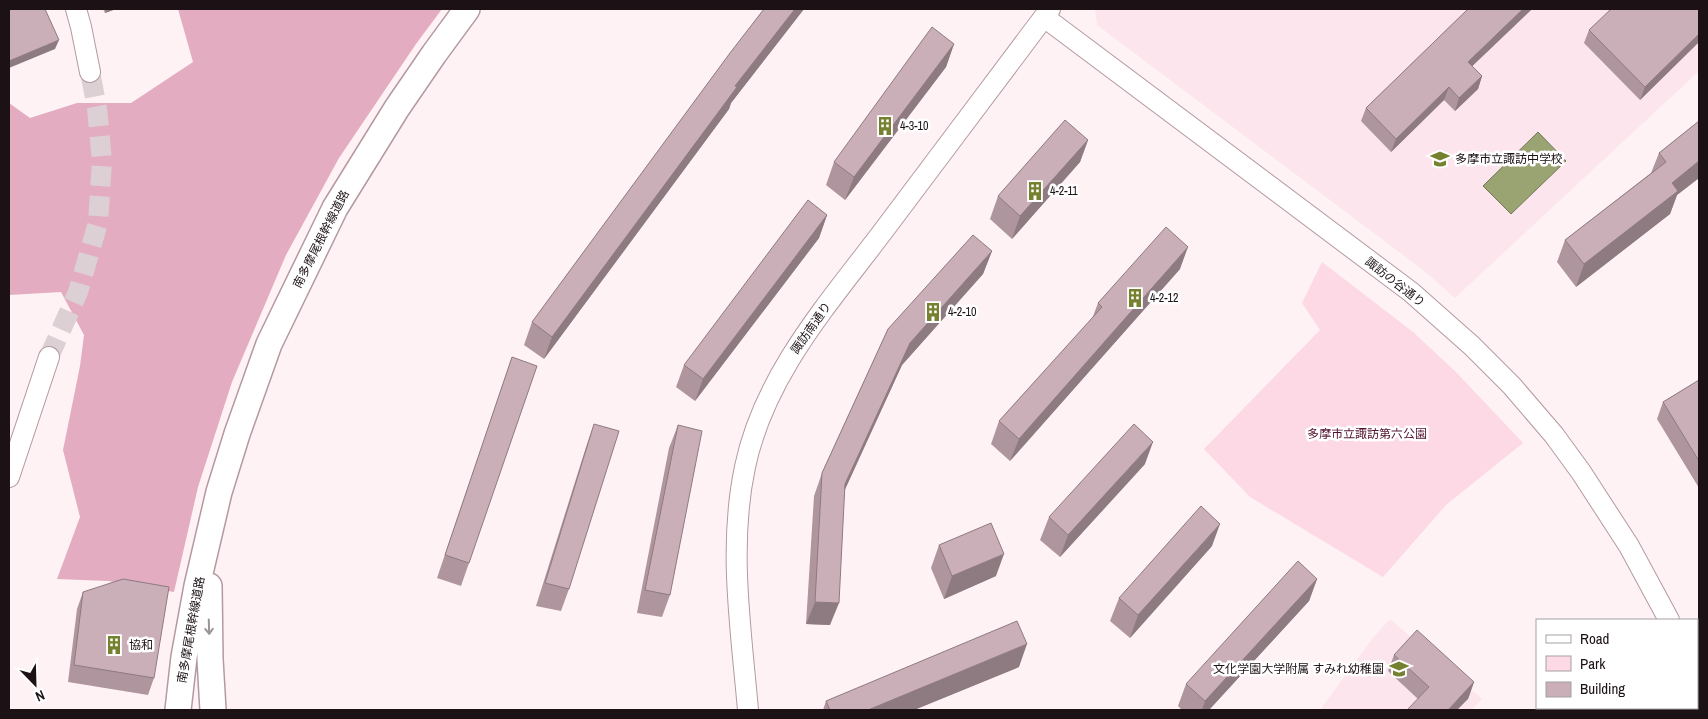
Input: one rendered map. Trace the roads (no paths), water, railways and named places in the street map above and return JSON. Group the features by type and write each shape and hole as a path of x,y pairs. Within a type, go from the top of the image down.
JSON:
{"main road":[{"name":"南多摩尾根幹線道路","path":"178,710 184,657 219,492 236,434 270,344 335,208 397,108 467,9"},
{"name":"南多摩尾根幹線道路","path":"213,710 208,612 212,547 219,492"}],"street":[{"path":"76,9 90,72"},
{"name":"諏訪の谷通り","path":"1047,13 1410,292 1472,346 1512,386 1554,435 1581,472 1629,546 1668,619"},
{"name":"諏訪南通り","path":"748,710 736,573 737,521 744,467 752,441 777,379 822,312 1047,13"},
{"path":"9,477 49,357"}],"tunnel":[{"path":"49,357 78,292 98,223 102,161 97,108 90,72"}],"place":[{"name":"4-3-10","path":"885,126"},
{"name":"多摩市立諏訪中学校","path":"1440,159"},
{"name":"4-2-11","path":"1035,191"},
{"name":"4-2-12","path":"1135,298"},
{"name":"4-2-10","path":"933,312"},
{"name":"協和","path":"114,645"},
{"name":"文化学園大学附属 すみれ幼稚園","path":"1399,669"}],"park label":[{"name":"多摩市立諏訪第六公園","path":"1367,434"}]}
